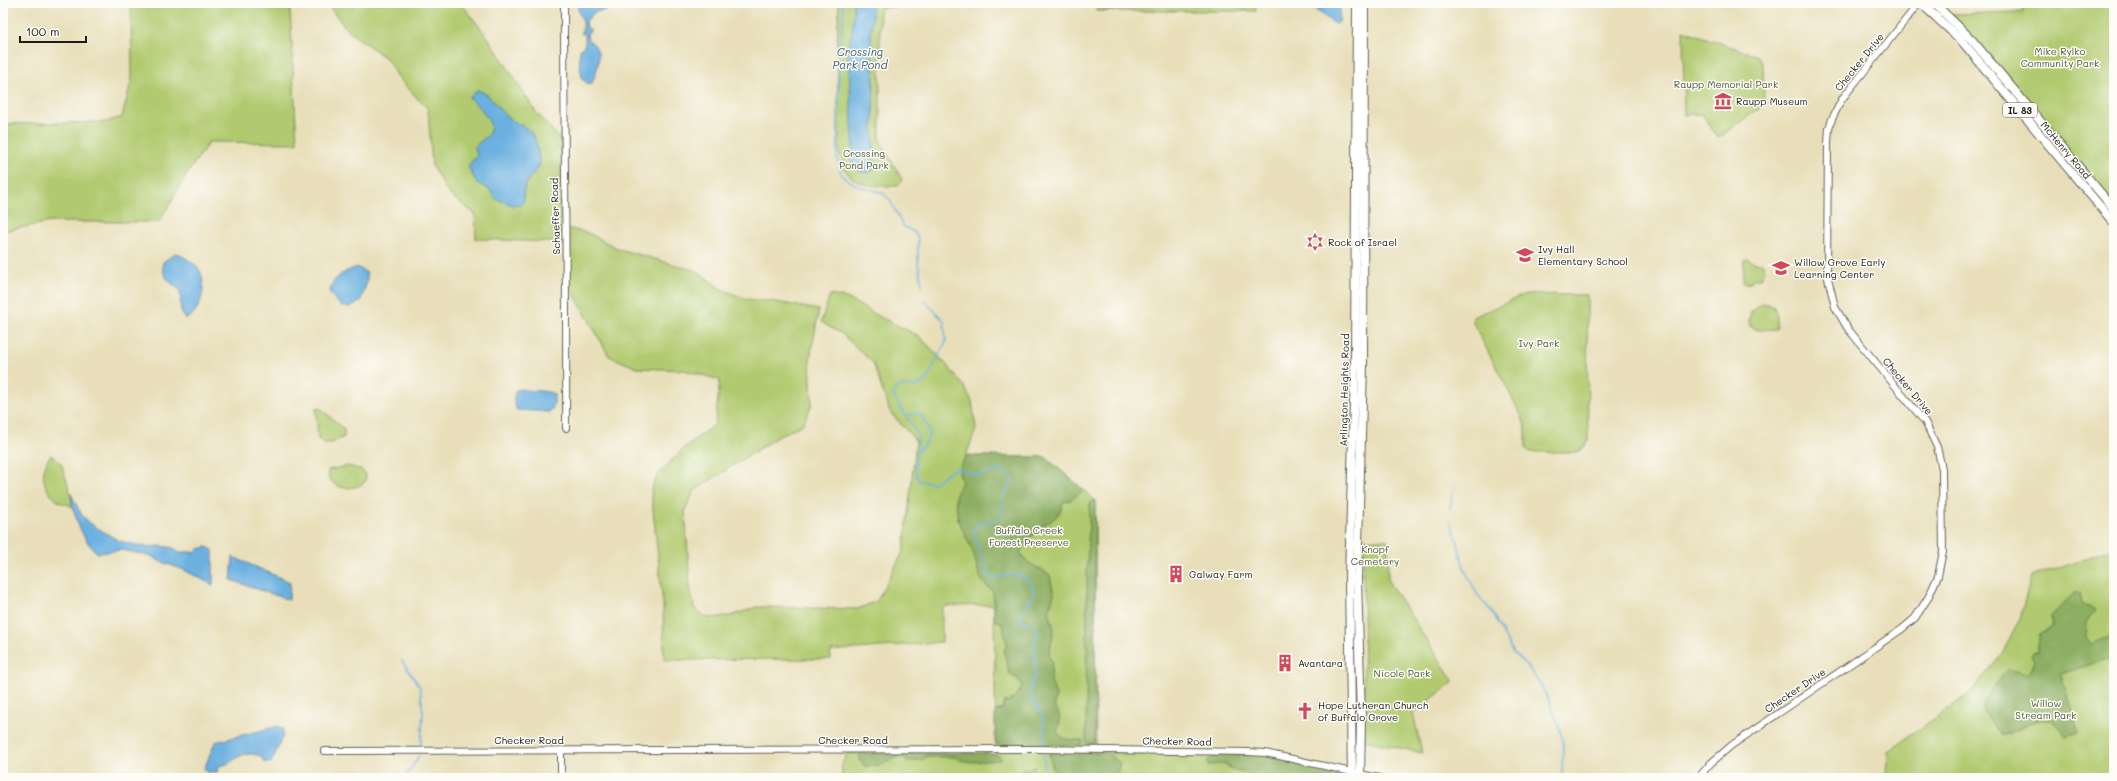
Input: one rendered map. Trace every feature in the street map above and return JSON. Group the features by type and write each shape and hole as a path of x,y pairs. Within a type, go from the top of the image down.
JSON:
{"main road":[{"name":"Arlington Heights Road","path":"1356,776 1349,579 1355,275 1357,3"},
{"name":"Arlington Heights Road","path":"1356,776 1357,579 1363,303 1364,3"},
{"name":"McHenry Road","path":"1920,3 1961,40 2114,223"},
{"name":"McHenry Road","path":"1934,3 1971,39 2114,209"},
{"path":"1355,275 1358,276 1363,303"}],"street":[{"name":"Schaeffer Road","path":"564,3 564,210 567,270 566,428"},
{"name":"Checker Drive","path":"1698,778 1711,763 1732,745 1902,629 1915,618 1928,598 1938,576 1943,551 1942,469 1937,447 1925,422 1838,315 1831,296 1827,274 1828,143 1832,119 1842,99 1920,3"},
{"name":"Checker Road","path":"324,751 1078,749 1248,752 1265,753 1356,776 1379,778"},
{"path":"561,750 561,778"}],"green space":[{"name":"Buffalo Creek Forest Preserve","path":"131,3 461,3 489,39 536,112 561,140 560,229 571,229 588,233 619,249 697,271 721,289 746,299 771,301 819,310 810,358 812,404 803,424 777,437 694,491 685,510 690,585 694,608 708,618 731,616 757,607 858,609 877,601 904,550 916,441 890,412 873,363 842,334 821,322 830,295 847,298 876,315 919,336 945,363 964,386 972,401 976,429 966,456 1045,457 1095,500 1096,752 1239,753 1272,756 1327,768 1349,775 1349,778 842,778 842,765 847,753 860,753 860,755 996,755 994,605 947,606 942,609 942,642 831,651 830,659 664,660 663,605 651,490 658,474 684,448 715,424 720,380 684,370 637,368 609,356 569,285 569,243 476,239 475,214 449,194 432,166 428,109 401,81 386,58 348,31 328,5 290,8 297,143 209,142 187,174 159,222 51,222 3,231 3,124 106,122 122,117 132,78"},
{"name":"Crossing Pond Park","path":"839,3 898,3 897,7 880,8 880,140 902,180 898,186 877,186 859,182 846,172 842,163 839,151 837,44"},
{"path":"1096,3 1255,3 1256,11 1096,11"},
{"name":"Mike Rylko Community Park","path":"2023,3 2114,3 2114,205 1951,14 2023,12"},
{"name":"Raupp Memorial Park","path":"1683,30 1758,56 1763,65 1764,99 1767,103 1718,138 1702,114 1684,115"},
{"path":"1748,259 1752,262 1762,263 1765,270 1762,277 1753,279 1750,283 1743,283 1744,260"},
{"name":"Ivy Park","path":"1526,294 1587,295 1588,441 1582,450 1576,452 1528,452 1526,449 1526,430 1522,417 1473,323 1473,317"},
{"path":"1761,304 1768,304 1774,307 1777,315 1777,329 1757,330 1750,326 1749,319 1751,313"},
{"path":"320,408 344,429 344,437 331,443 325,443 318,439 316,409"},
{"path":"51,455 61,463 71,494 72,507 58,501 48,491 44,480 44,473 47,461"},
{"name":"Buffalo Creek Forest Preserve","path":"966,456 1045,457 1084,490 1071,500 1063,502 1059,514 1043,525 1041,530 1027,539 1020,553 1026,561 1050,575 1054,595 1049,610 1054,629 1049,655 1052,662 1051,681 1056,695 1054,705 1060,718 1057,731 1062,737 1072,740 1083,740 1082,744 1080,745 1002,745 995,743 995,711 1002,709 1004,702 1007,702 1015,696 1022,685 1019,680 1009,673 1004,652 1007,643 1001,622 994,620 994,599 992,590 984,584 979,575 973,552 958,519 955,496 962,482 960,468"},
{"path":"348,466 362,470 366,475 365,482 348,488 336,485 332,482 329,477 328,470"},
{"path":"1095,500 1095,741 1093,744 1088,744 1086,743 1087,566 1090,503"},
{"name":"Nicole Park","path":"1363,539 1388,540 1388,581 1454,682 1413,713 1422,753 1364,740"},
{"name":"Willow Stream Park","path":"2114,548 2114,778 1887,778 1888,751 1968,695 2000,657 2020,618 2031,577"},
{"path":"2080,592 2083,605 2096,610 2087,624 2086,637 2091,644 2114,635 2114,655 2113,657 2061,674 2078,732 2066,736 2052,720 2039,720 2002,736 1982,709 1990,692 2009,669 2026,674 2030,671 2034,660 2031,657 2034,652 2037,653 2040,633 2052,627 2051,616 2074,593"},
{"path":"1049,752 1107,753 1120,763 1116,778 1055,778"},
{"path":"860,753 989,753 1000,756 1000,760 972,762 955,757 926,757 922,760 906,761 904,757 892,758 883,764 875,766 864,766 860,760"},
{"path":"1222,753 1263,755 1286,759 1333,771 1346,778 1252,778 1252,775 1229,768 1227,764 1208,765 1207,761 1212,757 1219,757"},
{"path":"1034,766 1034,778 1009,778 1011,776"}],"water":[{"path":"586,3 599,3 602,7 606,6 606,3 612,3 607,10 595,12 586,21 587,28 591,30 587,34 588,40 597,48 599,59 592,83 588,84 582,79 579,58 580,50 585,44 585,34 581,33 583,21 578,10 578,5"},
{"name":"Crossing Park Pond","path":"853,3 873,3 871,36 874,76 873,130 875,163 874,171 866,172 858,171 854,167 852,160 853,137 849,67 847,65 847,57 854,11"},
{"path":"1321,3 1340,3 1339,22 1335,24 1316,10 1315,8"},
{"path":"477,90 491,98 509,118 529,131 535,140 540,164 524,189 524,201 521,205 512,205 496,199 489,189 477,183 468,166 477,156 475,147 487,136 491,127 484,113 469,98"},
{"path":"176,253 189,260 199,269 202,275 203,290 200,304 192,315 186,319 181,312 180,290 167,279 163,272 163,262"},
{"path":"357,267 367,273 367,282 360,302 349,307 341,306 330,294 332,284 339,276"},
{"path":"520,389 550,392 554,394 554,404 552,408 549,412 517,410 514,398 516,390"},
{"path":"71,494 82,515 91,524 119,541 146,547 161,546 173,548 180,552 195,552 198,549 207,547 213,550 213,585 182,569 161,562 151,556 121,550 98,553 87,542 83,535 76,518"},
{"path":"233,557 290,582 289,600 231,580"},
{"path":"278,726 283,729 283,736 271,763 264,762 261,756 247,754 242,755 229,763 218,766 217,772 208,772 204,769 215,742"}],"waterway":[{"path":"843,3 843,24 837,56 839,81 837,158 842,176 858,186 883,193 890,200 903,226 914,232 918,237 918,263 922,285"},
{"path":"924,300 944,321 946,342 926,381 915,387 899,386 894,391 894,395 899,406 917,434 918,446 916,470 919,481 934,483 947,473 957,468 975,475 1001,470 1011,475 1012,481 1002,498 1003,511 1001,518 979,524 974,528 975,540 983,557 989,577 996,578 1013,574 1024,578 1032,584 1033,598 1019,614 1021,622 1035,626 1038,630 1033,648 1036,672 1030,690 1032,699 1042,715 1044,723 1043,746"},
{"path":"908,415 921,415 930,435 918,452"},
{"path":"1450,508 1454,487"},
{"path":"1450,521 1457,539 1464,568 1477,594 1491,611 1513,653 1524,662 1539,682 1548,699 1558,722 1563,743 1562,778"},
{"path":"402,661 420,687 423,712 421,745"},
{"path":"1043,752 1045,778"},
{"path":"405,778 419,756"}],"place":[{"name":"Raupp Museum","path":"1723,101"},
{"name":"Rock of Israel","path":"1315,242"},
{"name":"Ivy Hall Elementary School","path":"1525,255"},
{"name":"Willow Grove Early Learning Center","path":"1781,268"},
{"name":"Galway Farm","path":"1176,574"},
{"name":"Avantara","path":"1285,663"},
{"name":"Hope Lutheran Church of Buffalo Grove","path":"1305,711"}],"park label":[{"name":"Knopf Cemetery","path":"1375,554"}]}
